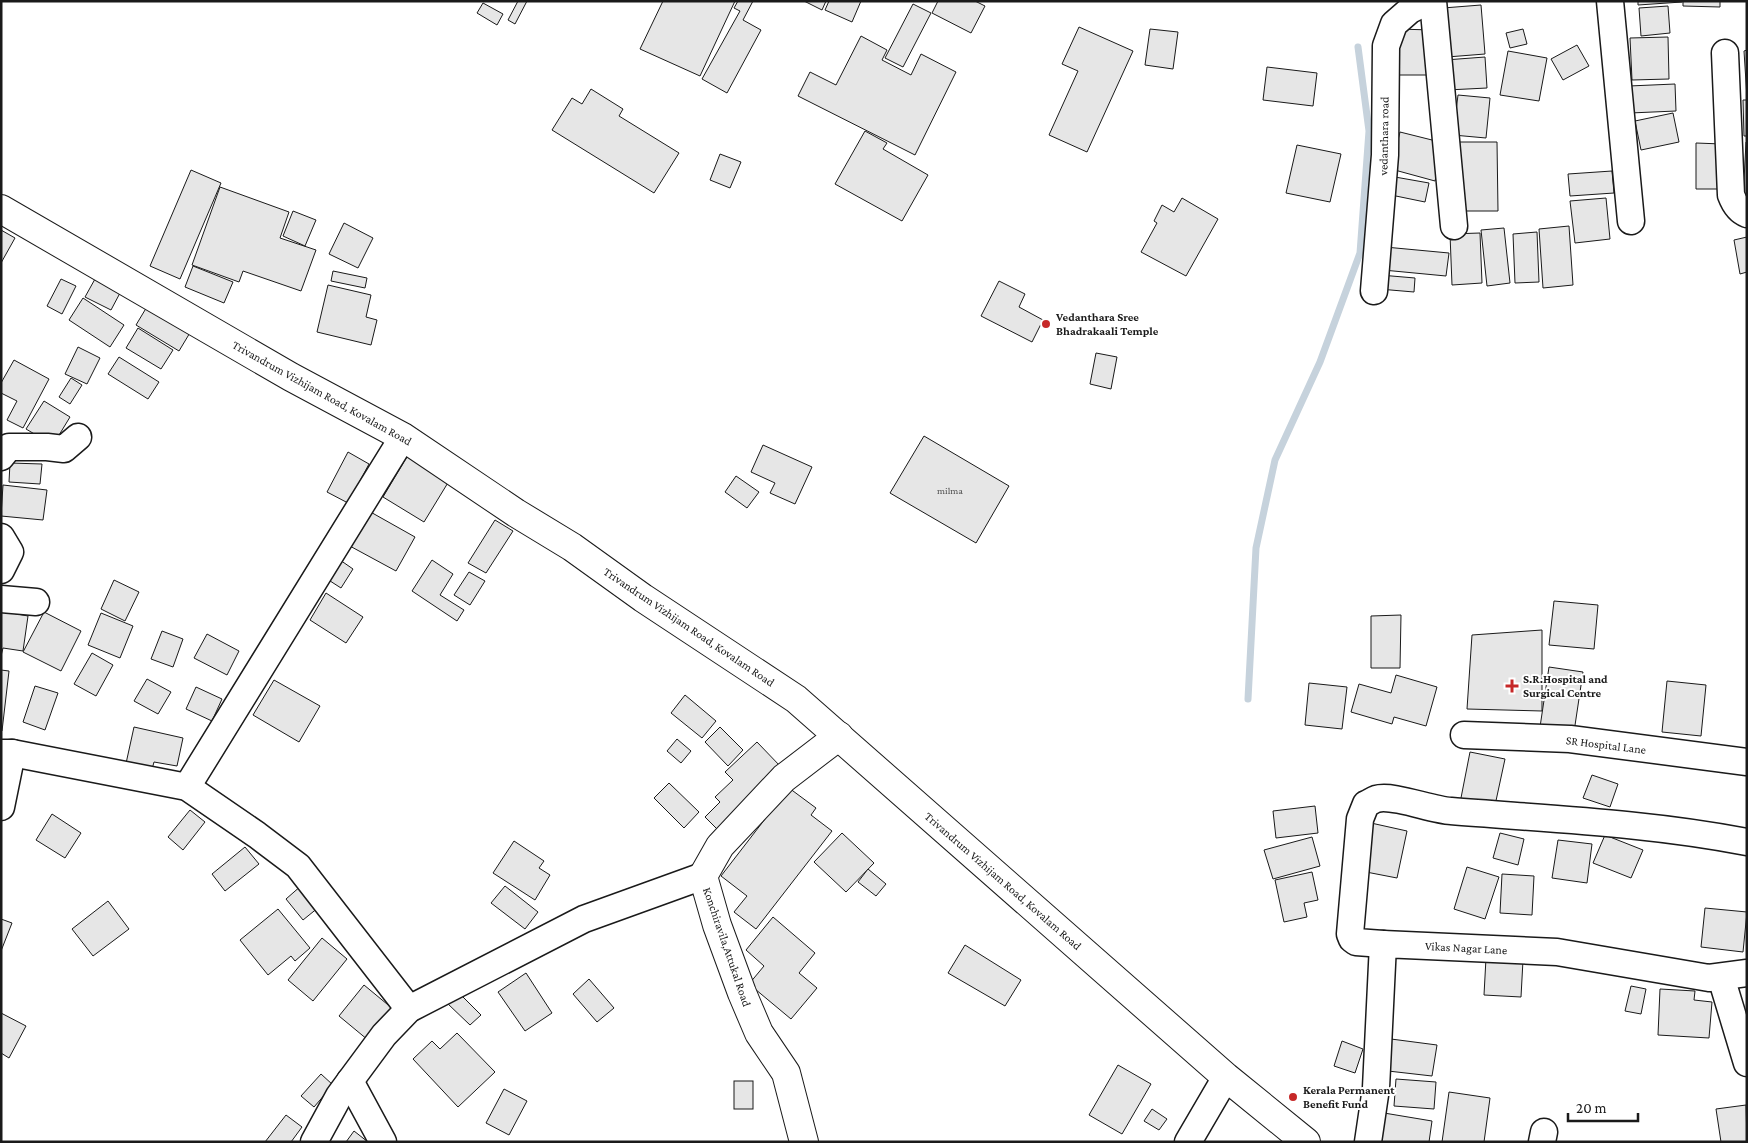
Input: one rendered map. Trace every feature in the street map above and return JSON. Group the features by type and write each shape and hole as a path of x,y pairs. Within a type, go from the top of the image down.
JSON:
{"main road":[{"name":"Trivandrum Vizhijam Road, Kovalam Road","path":"1,209 282,372 403,437 516,513 572,547 643,598 796,699 1226,1077 1306,1142"},
{"name":"Konchiravila,Attukal Road","path":"804,1142 786,1073 759,1033 745,1001 717,925 703,876 720,846 784,778 839,736"}],"street":[{"name":"vedanthara road","path":"1374,292 1385,155 1386,46 1394,24 1410,10 1428,1"},
{"path":"1433,1 1454,226"},
{"path":"1610,1 1631,221"},
{"path":"1725,53 1731,195 1735,205 1744,214 1747,214"},
{"path":"1,457 9,447 64,449 78,437"},
{"path":"187,787 403,437"},
{"path":"1,537 10,552 1,570"},
{"path":"1,599 36,602"},
{"name":"SR Hospital Lane","path":"1464,735 1570,739 1747,762"},
{"path":"1,807 7,753 187,787 298,866 409,1009"},
{"name":"Vikas Nagar Lane","path":"1747,842 1700,833 1588,821 1448,811 1388,798 1377,799 1366,804 1360,818 1350,934 1356,942 1557,952 1709,978 1747,973"},
{"path":"314,1142 350,1081 384,1034 409,1009 584,919 703,876"},
{"path":"1368,1142 1376,1088 1382,944"},
{"path":"1721,977 1747,1063"},
{"path":"1188,1142 1226,1077"},
{"path":"350,1081 383,1142"}],"building":[{"path":"518,1 527,1 515,24 508,20"},
{"path":"663,1 735,1 700,76 640,49"},
{"path":"738,1 753,1 743,20 761,30 727,93 702,79 740,11 734,8"},
{"path":"804,1 826,1 822,10"},
{"path":"829,1 861,1 852,22 825,10"},
{"path":"938,1 975,1 985,6 971,33 932,13"},
{"path":"1638,1 1682,1 1682,2 1638,5"},
{"path":"1683,1 1720,1 1720,7 1683,6"},
{"path":"483,3 503,14 497,25 477,13"},
{"path":"913,4 931,13 903,67 885,58"},
{"path":"1481,5 1485,54 1447,57 1443,8"},
{"path":"1668,6 1670,33 1641,36 1639,8"},
{"path":"1079,27 1133,51 1087,152 1049,135 1078,71 1062,64"},
{"path":"1150,29 1178,32 1173,69 1145,65"},
{"path":"1397,29 1432,30 1431,75 1396,75"},
{"path":"1523,29 1527,44 1510,48 1506,33"},
{"path":"861,36 887,50 882,60 911,75 921,54 956,72 915,155 798,96 810,72 836,85"},
{"path":"1668,37 1669,79 1632,80 1630,38"},
{"path":"1577,45 1589,66 1563,80 1551,59"},
{"path":"1747,50 1747,98 1744,51"},
{"path":"1508,51 1547,58 1539,101 1500,95"},
{"path":"1485,57 1487,88 1447,90 1445,60"},
{"path":"1267,67 1317,73 1313,106 1263,100"},
{"path":"1675,84 1676,111 1630,113 1629,86"},
{"path":"591,89 623,109 619,116 679,153 654,193 552,130 572,98 582,104"},
{"path":"1458,95 1490,98 1486,138 1453,135"},
{"path":"1743,100 1747,100 1747,136 1744,136"},
{"path":"1673,113 1679,142 1641,150 1635,121"},
{"path":"865,131 887,143 883,149 928,175 902,221 835,184"},
{"path":"1400,132 1444,143 1435,181 1391,169"},
{"path":"1457,142 1497,142 1498,211 1458,211"},
{"path":"1746,142 1747,200 1743,200"},
{"path":"1696,143 1722,144 1722,189 1696,189"},
{"path":"1297,145 1341,154 1330,202 1286,193"},
{"path":"720,154 741,162 730,188 710,180"},
{"path":"191,170 221,183 180,279 150,266"},
{"path":"1612,171 1614,193 1570,196 1568,174"},
{"path":"1395,177 1429,183 1425,202 1391,195"},
{"path":"220,187 289,212 280,238 316,250 301,291 243,271 239,282 192,265"},
{"path":"1182,198 1218,219 1186,276 1141,252 1157,223 1154,221 1162,205 1174,212"},
{"path":"1606,198 1610,239 1575,243 1570,201"},
{"path":"293,211 316,220 305,246 283,236"},
{"path":"344,223 373,238 358,268 329,254"},
{"path":"1569,226 1573,285 1543,288 1539,229"},
{"path":"1504,228 1510,283 1487,286 1481,230"},
{"path":"1,230 15,238 1,263"},
{"path":"1537,232 1539,282 1515,283 1513,234"},
{"path":"1480,233 1482,283 1452,285 1450,234"},
{"path":"1747,237 1747,272 1740,274 1734,240"},
{"path":"1385,247 1449,253 1446,276 1383,270"},
{"path":"193,266 233,282 224,303 185,287"},
{"path":"333,271 367,278 365,288 331,281"},
{"path":"1380,275 1415,278 1414,292 1379,289"},
{"path":"61,279 76,286 62,314 47,306"},
{"path":"95,279 120,293 111,310 85,297"},
{"path":"999,281 1025,294 1019,307 1043,320 1032,342 981,316"},
{"path":"328,285 371,295 366,317 377,320 371,345 317,332"},
{"path":"83,298 124,325 110,347 69,320"},
{"path":"148,305 191,331 179,351 136,325"},
{"path":"138,328 173,350 161,369 126,348"},
{"path":"78,347 100,358 87,384 65,374"},
{"path":"1096,353 1117,357 1111,389 1090,384"},
{"path":"119,357 159,382 148,399 108,374"},
{"path":"14,360 49,379 23,428 7,420 17,401 1,393 1,383"},
{"path":"71,378 82,385 70,404 59,397"},
{"path":"44,401 70,417 53,445 26,429"},
{"path":"924,436 1009,486 976,543 890,493"},
{"path":"763,445 812,467 795,504 770,493 775,483 751,472"},
{"path":"348,452 369,464 348,503 327,492"},
{"path":"408,455 449,481 424,522 383,497"},
{"path":"10,463 42,464 40,484 9,482"},
{"path":"736,476 759,492 747,508 725,492"},
{"path":"3,485 47,490 43,520 1,516"},
{"path":"367,510 415,537 396,571 348,545"},
{"path":"495,520 513,531 486,573 468,563"},
{"path":"340,560 353,569 341,588 327,579"},
{"path":"432,560 453,574 440,595 464,610 457,621 412,591"},
{"path":"469,572 485,581 470,605 454,595"},
{"path":"114,580 139,592 125,621 101,609"},
{"path":"326,593 363,617 346,643 310,620"},
{"path":"1554,601 1598,605 1594,649 1549,645"},
{"path":"1,611 28,616 23,651 3,648 1,656"},
{"path":"44,612 81,631 61,671 23,652"},
{"path":"101,613 133,626 120,658 88,645"},
{"path":"1401,615 1400,668 1371,668 1371,616"},
{"path":"1542,630 1542,711 1467,709 1472,635"},
{"path":"162,631 183,639 173,667 151,659"},
{"path":"207,634 239,651 227,675 194,658"},
{"path":"92,653 113,665 96,696 74,684"},
{"path":"1549,667 1583,672 1574,732 1540,727"},
{"path":"1,670 9,671 2,731 1,730"},
{"path":"1396,675 1437,687 1426,726 1394,717 1392,724 1351,712 1359,684 1391,693"},
{"path":"147,679 171,692 158,714 134,701"},
{"path":"274,680 320,706 299,742 253,715"},
{"path":"1667,681 1706,685 1701,736 1662,732"},
{"path":"1309,683 1347,687 1342,729 1305,725"},
{"path":"35,686 58,693 45,730 23,722"},
{"path":"196,687 222,699 212,721 186,709"},
{"path":"685,695 716,721 702,738 671,713"},
{"path":"134,727 183,738 177,766 154,762 151,773 125,768"},
{"path":"720,727 743,750 728,766 705,742"},
{"path":"677,739 691,751 681,763 667,751"},
{"path":"757,742 781,767 717,829 705,817 720,802 715,797 733,780 725,772"},
{"path":"1470,752 1505,759 1494,810 1460,803"},
{"path":"1592,775 1618,784 1610,807 1583,798"},
{"path":"669,783 699,812 684,828 654,798"},
{"path":"789,788 816,808 811,815 832,831 756,929 734,912 747,896 721,876"},
{"path":"1315,806 1318,833 1276,838 1273,811"},
{"path":"190,810 205,822 183,850 168,837"},
{"path":"52,814 81,833 65,858 36,840"},
{"path":"1371,823 1407,831 1397,878 1361,871"},
{"path":"842,833 874,863 846,892 814,862"},
{"path":"1500,833 1524,839 1518,865 1493,858"},
{"path":"1605,835 1643,850 1631,878 1593,863"},
{"path":"1312,837 1320,866 1273,879 1264,850"},
{"path":"1558,840 1592,844 1587,883 1552,878"},
{"path":"514,841 544,861 539,868 550,875 535,900 493,873"},
{"path":"245,847 259,864 225,891 212,874"},
{"path":"1467,867 1499,877 1485,919 1454,909"},
{"path":"868,869 886,884 876,896 858,882"},
{"path":"1312,872 1318,900 1304,903 1307,917 1284,922 1275,880"},
{"path":"1502,874 1534,876 1532,915 1500,913"},
{"path":"302,885 319,907 303,920 286,899"},
{"path":"505,886 538,912 525,929 491,903"},
{"path":"108,901 129,929 93,956 72,929"},
{"path":"1705,908 1747,912 1743,952 1701,947"},
{"path":"278,909 310,948 295,961 291,956 268,975 240,940"},
{"path":"773,917 815,953 799,973 817,988 791,1019 749,984 764,966 746,950"},
{"path":"1,919 12,923 1,951"},
{"path":"322,938 347,959 313,1001 288,980"},
{"path":"965,945 1021,980 1005,1006 948,973"},
{"path":"1486,958 1523,960 1521,997 1484,995"},
{"path":"526,973 552,1013 525,1031 498,992"},
{"path":"589,979 614,1008 597,1022 573,994"},
{"path":"364,985 393,1009 368,1040 339,1016"},
{"path":"1631,986 1646,989 1641,1014 1625,1011"},
{"path":"1660,989 1695,991 1694,1000 1712,1002 1709,1038 1658,1035"},
{"path":"458,992 481,1015 470,1025 447,1003"},
{"path":"1,1013 26,1026 9,1058 1,1053"},
{"path":"457,1033 495,1072 458,1107 413,1059 432,1041 440,1049"},
{"path":"1391,1039 1437,1045 1432,1076 1388,1071"},
{"path":"1342,1041 1363,1049 1355,1073 1334,1066"},
{"path":"1118,1065 1151,1084 1122,1134 1089,1115"},
{"path":"321,1074 333,1085 314,1107 301,1096"},
{"path":"1396,1079 1436,1082 1434,1109 1394,1106"},
{"path":"734,1081 753,1081 753,1109 734,1109"},
{"path":"504,1089 527,1101 509,1135 486,1123"},
{"path":"1449,1092 1490,1098 1484,1142 1442,1142"},
{"path":"1746,1105 1747,1142 1721,1142 1716,1109"},
{"path":"1152,1109 1167,1119 1159,1130 1144,1121"},
{"path":"1384,1113 1432,1121 1429,1142 1379,1142"},
{"path":"286,1115 302,1127 291,1142 265,1142"},
{"path":"354,1131 368,1142 346,1142"}],"waterway":[{"path":"1248,699 1256,548 1275,460 1320,362 1360,253 1369,131 1358,47"}],"place":[{"name":"Vedanthara Sree Bhadrakaali Temple","path":"1046,324"},
{"name":"S.R.Hospital and Surgical Centre","path":"1512,686"},
{"name":"Kerala Permanent Benefit Fund","path":"1293,1097"}]}
